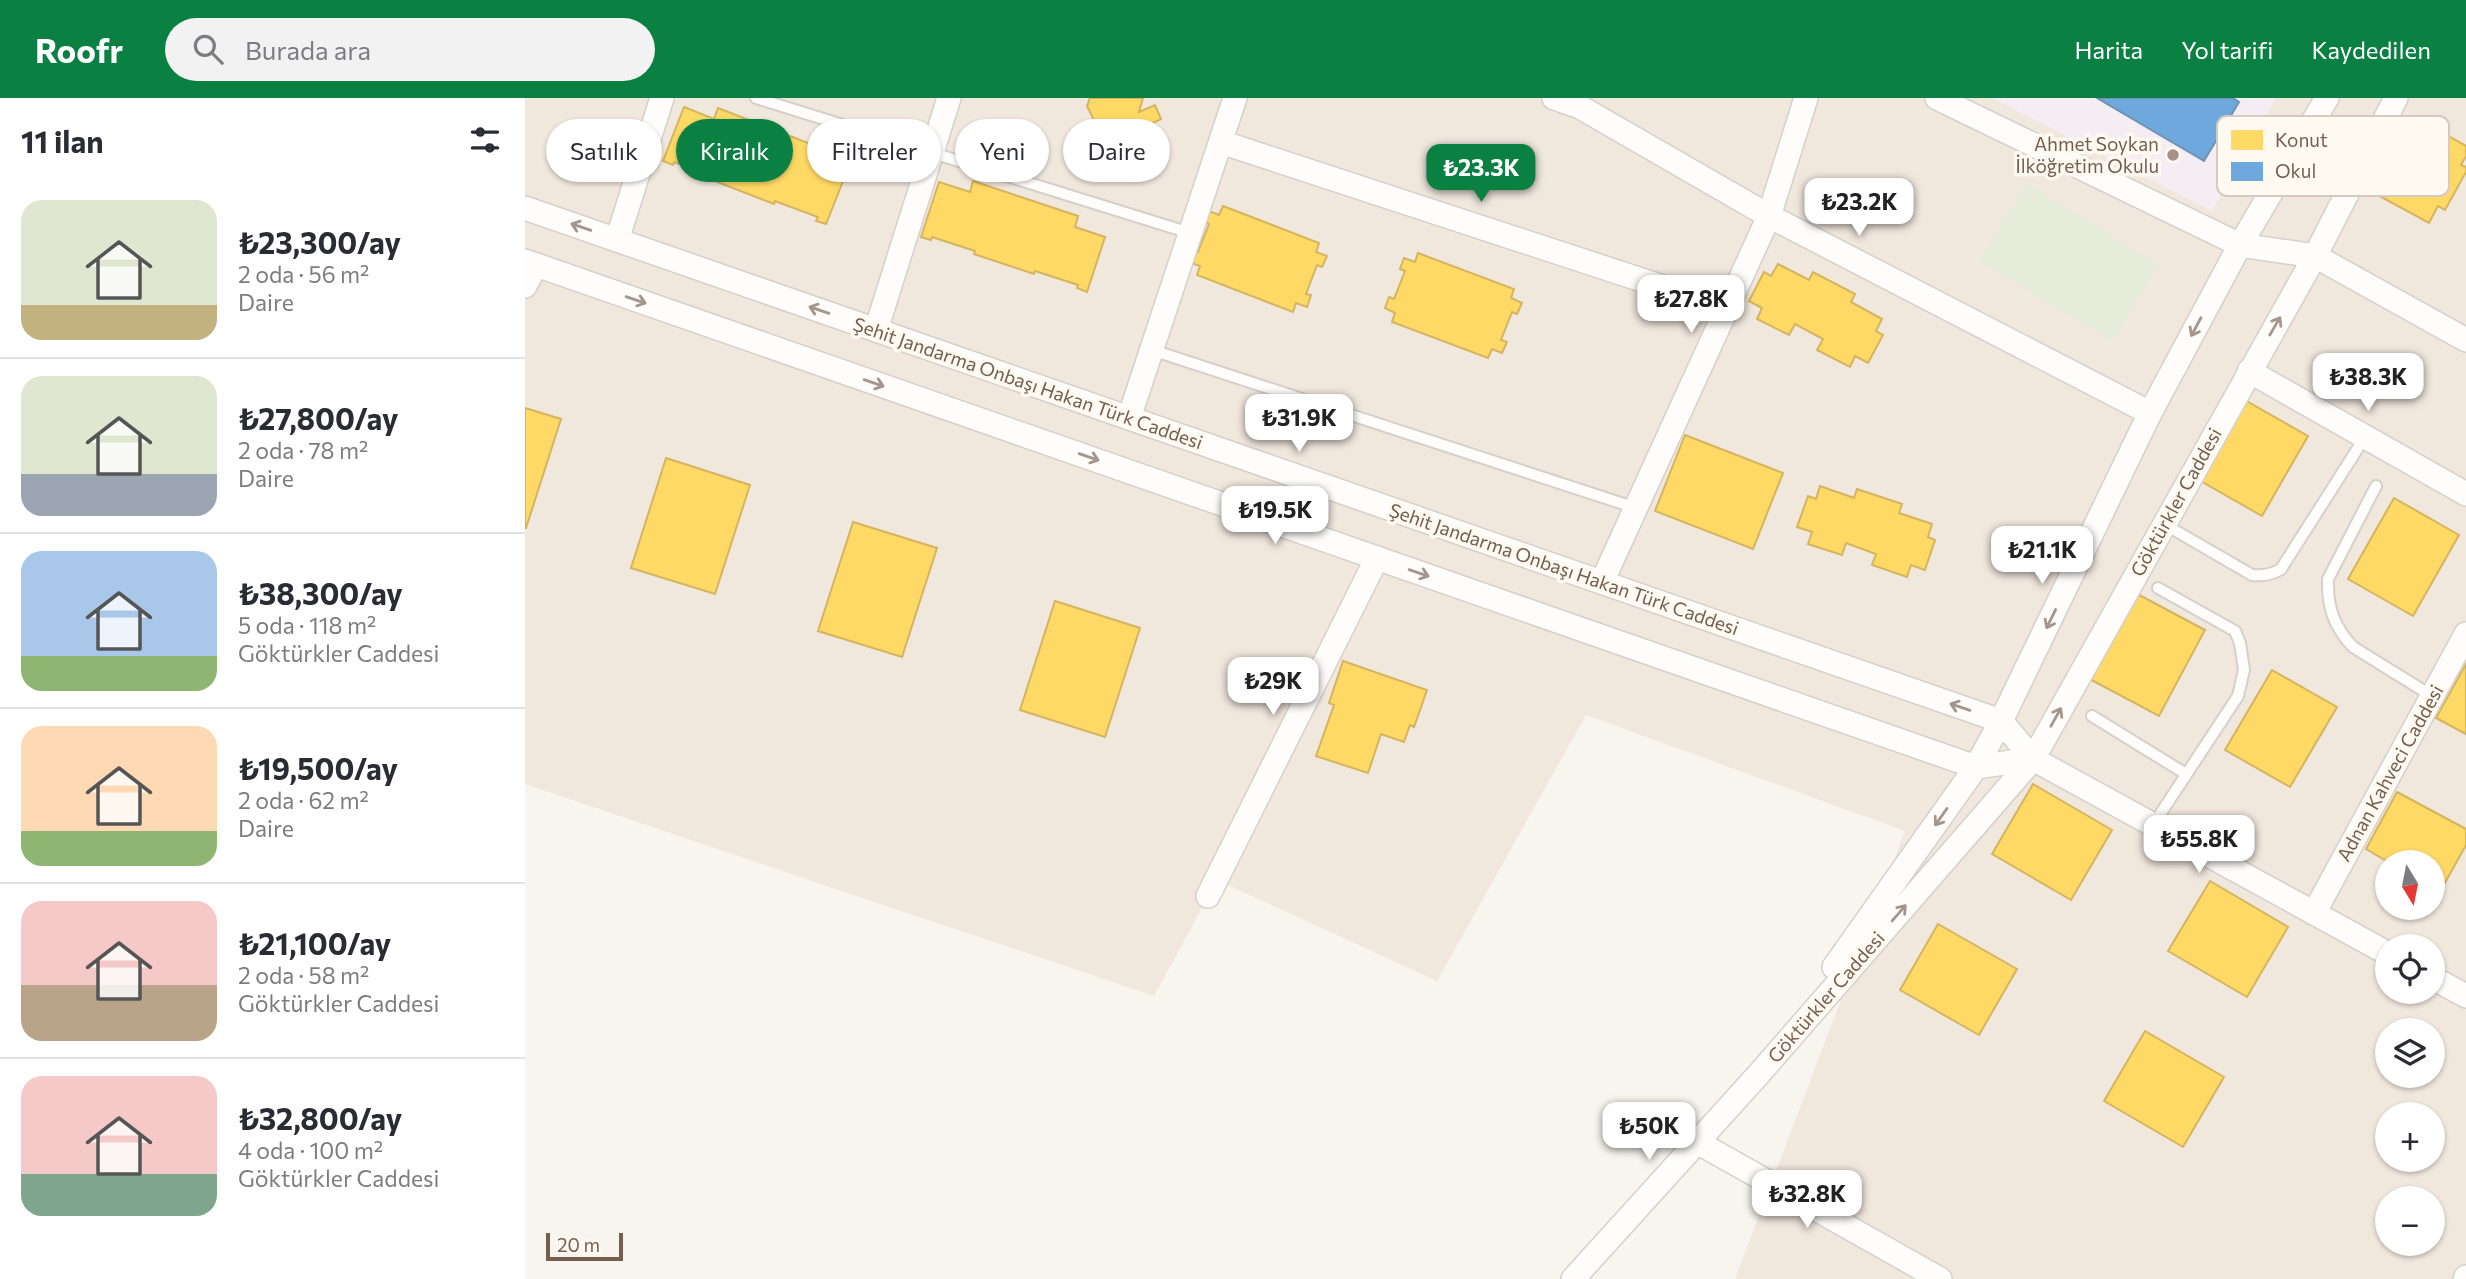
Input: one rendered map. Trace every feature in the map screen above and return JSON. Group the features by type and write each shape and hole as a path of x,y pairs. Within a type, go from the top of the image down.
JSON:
{"street":[{"path":"617,240 662,98"},
{"path":"941,124 949,98"},
{"path":"1129,418 1235,98"},
{"path":"1554,98 1580,107 1769,216 2150,414"},
{"path":"1602,582 1769,216 1806,98"},
{"path":"1937,98 2240,245 2315,256 2466,340"},
{"name":"Göktürkler Caddesi","path":"2316,116 2327,98"},
{"name":"Göktürkler Caddesi","path":"2387,116 2396,98"},
{"path":"1221,142 1727,308"},
{"path":"876,330 923,182"},
{"name":"Göktürkler Caddesi","path":"1758,1075 1976,767 2150,414 2269,196"},
{"name":"Göktürkler Caddesi","path":"1758,1075 2032,759 2315,256 2346,196"},
{"name":"Şehit Jandarma Onbaşı Hakan Türk Caddesi","path":"525,208 2001,721"},
{"path":"525,286 531,263 1976,767 2032,759"},
{"path":"2249,371 2466,494"},
{"path":"1207,896 1377,558"},
{"name":"Adnan Kahveci Caddesi","path":"2314,913 2466,634"},
{"path":"2001,721 2032,759 2375,946"},
{"path":"2445,985 2466,996"},
{"path":"1573,1279 1758,1075"},
{"path":"1697,1142 1940,1279"}],"lane":[{"path":"756,98 822,119"},
{"path":"941,157 1190,233"},
{"path":"1152,349 1636,508"},
{"path":"2176,531 2252,575 2275,573 2281,569 2365,437"},
{"path":"2376,486 2328,579 2327,597 2331,613 2336,625 2353,647 2432,696"},
{"path":"2153,825 2238,695 2244,670 2235,631 2158,587"},
{"path":"2092,716 2186,774"}],"shaded area":[{"path":"525,98 2466,98 2466,1279 1735,1279 1905,831 1586,715 1437,981 1217,880 1154,996 525,784"},
{"name":"Ahmet Soykan İlköğretim Okulu","path":"1992,98 2276,98 2266,116 2217,116 2217,196 2220,196 2212,211"}],"green space":[{"path":"2027,184 2159,265 2112,341 1979,261"}],"building: Konut":[{"path":"1090,98 1143,98 1139,112 1155,105 1161,119 1093,119 1087,106"},
{"path":"684,107 714,119 679,119"},
{"path":"718,108 746,119 714,119"},
{"path":"676,128 676,163 673,165 663,161"},
{"path":"2449,136 2466,146 2466,156 2461,165 2466,167 2466,172 2445,210 2438,206 2429,223 2380,196 2449,196"},
{"path":"793,137 807,143 807,182 843,182 826,224 816,221 818,217 775,201 774,204 718,182 793,182"},
{"path":"939,182 970,192 973,182 976,182 1078,216 1075,227 1105,237 1087,292 1077,288 1078,285 1035,271 1034,274 932,237 931,240 921,237"},
{"path":"1223,206 1319,243 1316,252 1327,256 1322,267 1317,265 1306,294 1311,295 1307,307 1296,303 1293,312 1197,275 1200,266 1189,262 1193,251 1198,252 1209,224 1204,222 1209,211 1219,215"},
{"path":"1418,253 1514,289 1511,298 1522,303 1517,314 1512,312 1501,340 1507,342 1502,353 1492,349 1488,358 1392,322 1395,313 1385,308 1389,297 1394,299 1405,271 1400,269 1404,258 1415,262"},
{"path":"1778,264 1809,280 1813,272 1855,294 1851,302 1882,319 1876,331 1883,335 1868,363 1855,356 1850,367 1817,350 1823,339 1795,324 1789,335 1757,319 1762,308 1749,301 1764,272 1771,276"},
{"path":"2243,399 2308,436 2262,516 2197,479"},
{"path":"525,408 561,419 526,528 525,528"},
{"path":"1685,435 1783,473 1753,549 1655,511"},
{"path":"666,458 750,485 715,594 631,568"},
{"path":"1820,486 1854,498 1857,489 1902,504 1899,513 1932,524 1928,537 1935,540 1925,570 1911,565 1907,577 1872,565 1876,554 1846,543 1842,555 1808,544 1812,532 1797,527 1808,496 1816,499"},
{"path":"2394,498 2459,535 2413,616 2348,579"},
{"path":"853,522 937,548 902,657 818,631"},
{"path":"2128,589 2205,630 2159,716 2082,675"},
{"path":"1055,601 1140,628 1105,737 1020,710"},
{"path":"1343,661 1427,690 1414,727 1410,725 1404,742 1381,734 1368,773 1316,756 1334,705 1329,703"},
{"path":"2466,664 2466,734 2436,718"},
{"path":"2272,670 2337,707 2290,787 2225,750"},
{"path":"2033,784 2112,830 2071,900 1992,854"},
{"path":"2397,792 2466,829 2466,845 2445,883 2445,850 2375,850 2375,854 2366,849"},
{"path":"2210,881 2288,927 2247,997 2168,951"},
{"path":"1938,924 2017,969 1979,1035 1900,990"},
{"path":"2145,1031 2224,1077 2183,1147 2104,1101"}],"building: Okul":[{"path":"2097,98 2233,98 2239,102 2231,116 2217,116 2217,139 2204,161"}],"place":[{"name":"Ahmet Soykan İlköğretim Okulu","path":"2173,155"}]}
